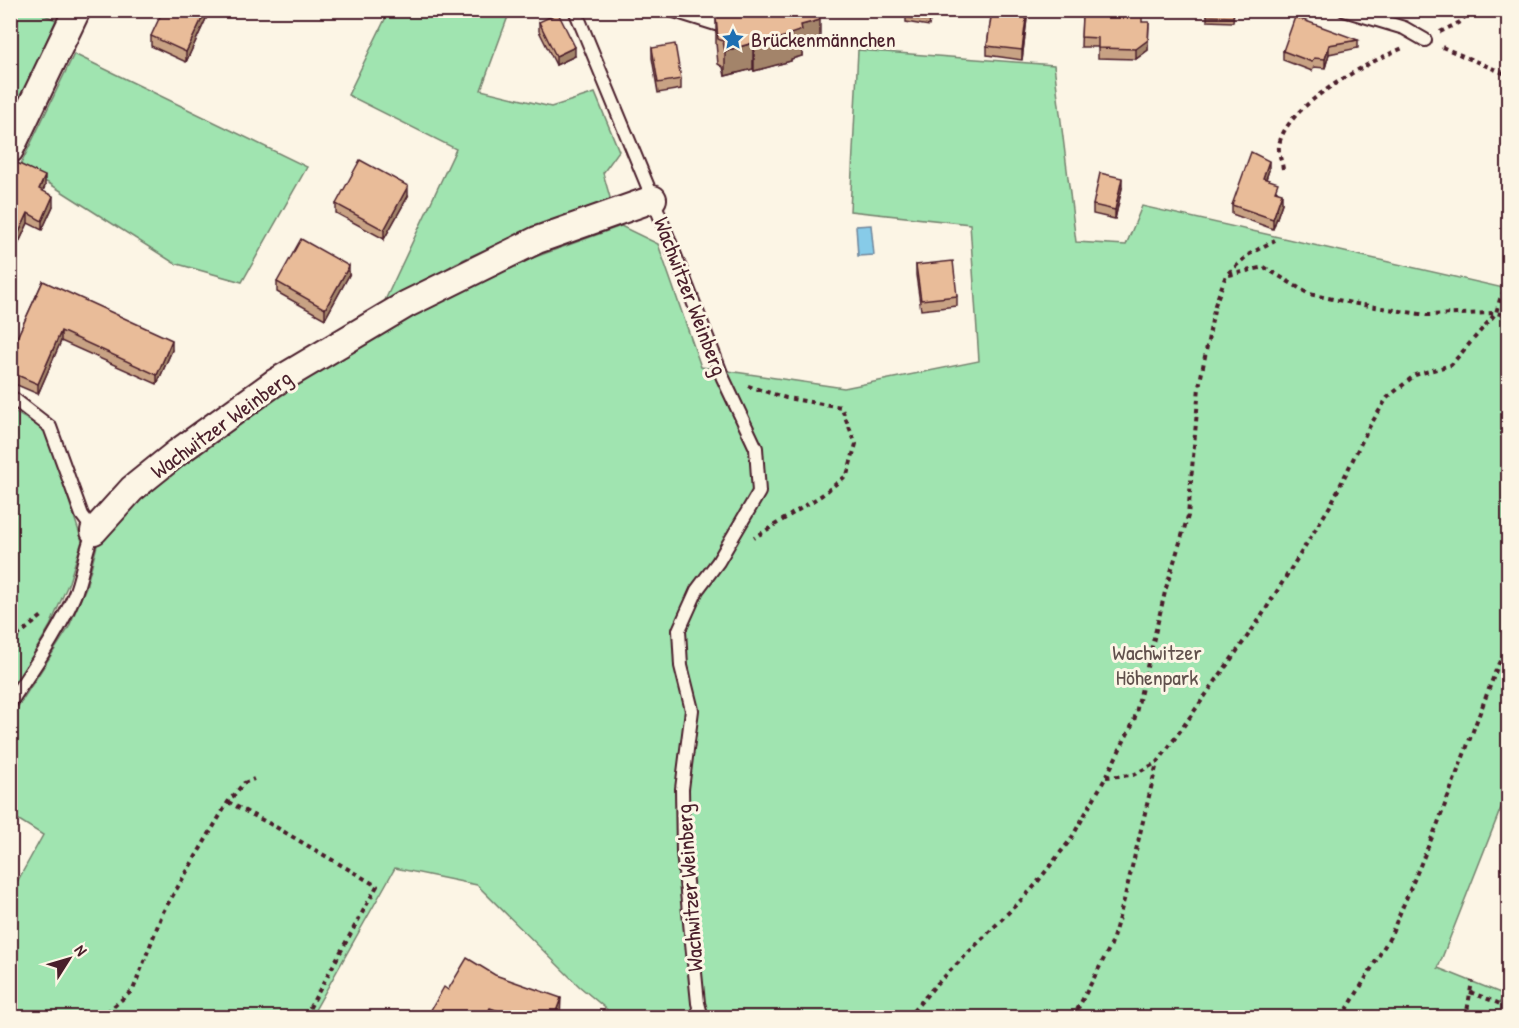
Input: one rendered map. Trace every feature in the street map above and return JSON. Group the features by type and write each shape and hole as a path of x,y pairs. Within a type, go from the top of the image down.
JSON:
{"street":[{"path":"10,150 77,10"},
{"name":"Wachwitzer Weinberg","path":"94,531 132,489 178,452 274,383 407,304 537,240 653,199"}],"lane":[{"path":"575,10 653,199"},
{"path":"671,10 719,25 741,27"},
{"path":"1344,10 1404,28 1425,40"},
{"name":"Wachwitzer Weinberg","path":"653,199 723,378 756,448 759,492 718,562 697,590 679,630 681,666 692,710 682,789 683,852 698,1003 702,1017"},
{"path":"10,396 50,427 82,515 94,531"},
{"name":"Wachwitzer Weinberg","path":"10,703 57,629 75,595 88,543 94,531"}],"path":[{"path":"1425,40 1460,22 1471,10"},
{"path":"1425,40 1509,75"},
{"path":"1284,169 1278,148 1282,134 1294,118 1354,70 1392,53"},
{"path":"907,1017 1032,889 1071,839 1134,721 1166,588 1188,516 1199,387 1215,305 1226,275 1248,255 1275,240"},
{"path":"1226,275 1264,267 1309,294 1357,304 1426,315 1496,313 1509,316"},
{"path":"1073,1017 1111,945 1125,900 1158,762 1259,620 1330,506 1368,429 1388,398 1415,375 1451,365 1496,313 1500,299 1509,283"},
{"path":"718,562 822,495 847,475 856,444 841,407 786,398 723,378"},
{"path":"1342,1017 1390,937 1438,823 1498,665 1509,645"},
{"path":"1106,777 1133,775 1158,762"},
{"path":"100,1017 133,990 163,912 228,802 244,783 254,779"},
{"path":"228,802 377,886 304,1017"},
{"path":"1466,1017 1472,981"},
{"path":"1470,992 1509,1007"}],"green space":[{"path":"11,11 36,11 56,20 11,120"},
{"path":"389,11 510,11 481,90 551,107 595,93 619,151 603,173 611,201 519,234 456,263 380,311 456,149 348,95"},
{"name":"Wachwitzer Höhenpark","path":"858,50 1054,65 1076,242 1126,245 1142,206 1508,289 1508,790 1438,968 1508,996 1508,1017 616,1017 579,986 477,885 395,868 311,1017 11,1017 11,957 16,936 11,933 11,893 43,835 11,815 10,719 68,629 86,587 99,538 149,491 275,398 466,282 621,226 658,244 701,367 844,388 979,361 970,224 850,211"},
{"path":"74,54 307,167 242,282 174,263 50,184 19,168"},
{"path":"11,410 46,430 82,541 69,582 50,626 11,692"}],"water":[{"path":"871,225 874,255 858,256 856,226"}],"building":[{"path":"163,10 206,10 186,52 151,36"},
{"path":"743,10 819,10 820,20 801,25 802,30 791,35 725,51 723,41 718,39 716,17"},
{"path":"907,10 931,10 929,21 906,17"},
{"path":"992,10 1027,10 1022,50 987,46"},
{"path":"1095,10 1142,10 1142,22 1149,22 1148,40 1136,49 1098,48 1098,38 1081,37 1082,16 1095,16"},
{"path":"1207,10 1234,10 1233,17 1207,16"},
{"path":"558,13 575,47 556,56 539,22"},
{"path":"1295,17 1358,40 1329,45 1325,59 1314,58 1312,62 1283,51"},
{"path":"675,44 681,79 658,83 652,48"},
{"path":"1509,128 1509,141 1503,138"},
{"path":"1251,152 1269,161 1263,178 1278,183 1275,191 1282,193 1273,219 1232,205"},
{"path":"360,160 408,186 384,230 336,204"},
{"path":"17,163 45,176 39,189 53,196 42,221 28,213 15,241 10,239 10,177"},
{"path":"1100,173 1122,178 1115,210 1093,205"},
{"path":"301,239 349,266 325,309 277,282"},
{"path":"953,261 957,296 921,300 916,265"},
{"path":"43,281 172,340 157,375 61,331 38,384 10,372 10,353"},
{"path":"467,958 495,975 561,998 554,1017 516,1017 490,1008 485,1017 427,1017 444,987 448,990"}],"place":[{"name":"Brückenmännchen","path":"733,39"}]}
